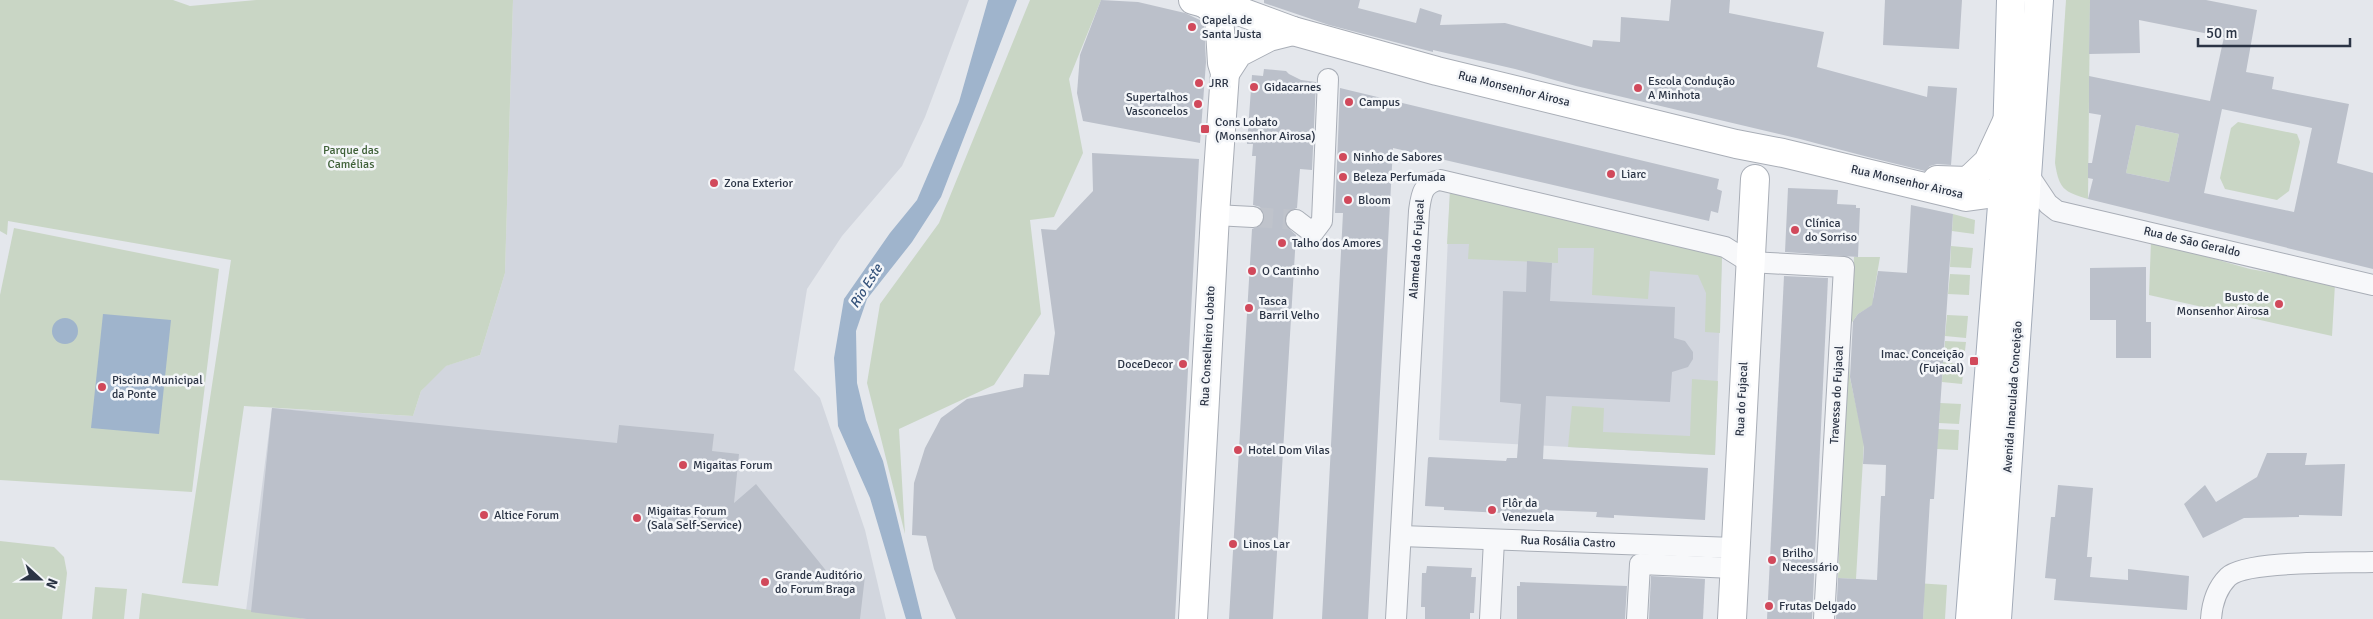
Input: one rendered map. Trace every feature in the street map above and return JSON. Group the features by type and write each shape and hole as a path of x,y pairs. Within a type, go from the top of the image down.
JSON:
{"main road":[{"name":"Avenida Imaculada Conceição","path":"1970,619 2003,192 2011,0"},
{"name":"Avenida Imaculada Conceição","path":"1997,619 2039,0"},
{"name":"Rua Monsenhor Airosa","path":"1199,2 1220,4 1292,31 1437,71 1736,144 1783,153 1966,196 2003,192"},
{"name":"Rua Conselheiro Lobato","path":"1193,619 1215,215 1225,73 1222,63 1219,14 1199,2"},
{"path":"1225,73 1238,53 1269,37 1292,31"},
{"path":"1893,180 1968,181 1988,162 2007,121"},
{"path":"1736,144 1755,179 1783,153"},
{"path":"2003,192 2018,185 2028,174"},
{"name":"Rua do Fujacal","path":"1732,619 1749,262 1755,179"}],"street":[{"path":"1296,220 1313,233 1322,220 1328,80"},
{"name":"Rua de São Geraldo","path":"2028,174 2048,204 2057,210 2373,285"},
{"name":"Alameda do Fujacal","path":"1396,619 1418,226 1422,192 1431,182 1440,180 1725,247 1749,262"},
{"path":"1215,215 1253,217"},
{"name":"Travessa do Fujacal","path":"1749,262 1844,266 1824,619"},
{"name":"Rua Rosália Castro","path":"1401,536 1494,540 1734,558"},
{"path":"1490,619 1494,540"},
{"path":"1637,619 1640,564 1734,558"},
{"path":"2211,619 2213,602 2228,576 2258,566 2373,562"}],"shaded area":[{"path":"513,0 969,0 925,117 902,166 842,236 807,289 794,370 820,398 865,530 886,619 307,619 246,611 272,408 413,416 421,391 442,367 480,355 505,273"},
{"path":"1450,191 1722,256 1715,455 1439,440"}],"green space":[{"name":"Parque das Camélias","path":"0,0 173,0 190,6 256,0 513,0 505,273 480,355 446,366 421,391 413,416 244,406 218,586 182,583 231,260 8,221 7,235 0,231"},
{"path":"1030,0 1101,0 1069,79 1083,153 1054,217 1030,220 1041,314 994,385 899,429 905,534 867,383 880,304 939,223"},
{"path":"2066,0 2090,0 2088,199 2073,194 2064,188 2058,179 2055,163"},
{"path":"2238,122 2297,134 2300,142 2289,191 2277,200 2225,189 2220,178 2231,128"},
{"path":"2136,125 2179,134 2169,182 2126,173"},
{"path":"1450,191 1722,256 1720,333 1705,332 1706,293 1698,275 1650,271 1648,299 1592,295 1594,248 1558,248 1558,263 1468,259 1469,244 1447,244"},
{"path":"1953,214 1975,220 1974,234 1952,231"},
{"name":"Piscina Municipal da Ponte","path":"14,228 219,269 192,492 0,480 0,295"},
{"path":"2151,241 2250,269 2335,284 2332,336 2149,295"},
{"path":"1951,246 1973,248 1971,268 1950,267"},
{"path":"1854,257 1880,257 1873,298 1876,303 1858,314 1850,325"},
{"path":"1950,274 1970,275 1969,295 1948,294"},
{"path":"1947,315 1968,316 1966,338 1945,336"},
{"path":"1848,338 1850,378 1864,442 1856,579 1838,578"},
{"path":"1945,341 1966,342 1964,359 1944,357"},
{"path":"1943,362 1964,364 1962,384 1942,382"},
{"path":"1692,379 1718,381 1715,455 1568,447 1572,406 1604,408 1603,432 1690,436"},
{"path":"1940,403 1961,404 1959,424 1939,423"},
{"path":"1938,429 1959,430 1958,450 1937,449"},
{"path":"0,541 54,547 64,557 67,573 62,619 0,619"},
{"path":"1885,581 1947,585 1945,619 1923,619 1924,596 1884,593"},
{"path":"95,587 127,589 124,619 92,619"},
{"path":"142,593 307,619 139,619"}],"water":[{"name":"Rio Este","path":"988,0 1017,0 941,197 912,242 867,299 856,331 857,383 866,420 883,461 922,619 906,619 870,498 838,426 834,358 844,299 890,233 917,200 959,102"},
{"path":"103,314 171,320 159,434 91,428"},
{"path":"65,318 74,322 78,331 74,340 65,344 56,340 52,331 56,322"}],"building":[{"path":"1101,0 1138,2 1185,13 1204,22 1206,62 1200,143 1083,121 1077,93 1080,55"},
{"path":"1264,0 1360,0 1358,8 1416,23 1420,8 1442,15 1440,25 1505,23 1592,47 1593,40 1620,42 1621,17 1669,21 1671,0 1730,0 1729,13 1824,32 1817,67 1927,97 1928,86 1957,88 1951,165 1937,164 1930,166 1925,171 1800,139 1576,86 1515,69 1433,50 1433,52 1329,25 1264,3"},
{"path":"1885,0 1962,0 1959,49 1883,45"},
{"path":"2090,0 2206,0 2257,10 2246,72 2274,77 2272,89 2349,104 2337,163 2373,173 2373,269 2088,199 2093,179 2088,178 2088,163 2092,163 2101,115 2089,113 2089,76 2210,101 2224,37 2139,20 2140,53 2089,54","holes":["2222,109 2312,128 2294,212 2204,193","2136,125 2179,134 2169,182 2126,173"]},
{"path":"1264,69 1286,71 1301,80 1316,82 1312,170 1300,169 1297,208 1287,212 1284,219 1285,225 1296,235 1273,619 1229,619 1252,229 1263,224 1265,217 1260,207 1253,205 1256,156 1252,156 1253,144 1247,144 1252,75 1263,76"},
{"path":"1340,88 1719,179 1717,189 1722,191 1718,213 1711,211 1709,221 1393,148 1368,619 1322,619 1343,213 1335,213"},
{"path":"1092,153 1199,159 1175,619 956,619 934,569 926,536 912,535 914,483 925,448 941,418 967,399 1023,387 1024,374 1049,375 1055,333 1041,229 1056,230 1093,191"},
{"path":"1788,188 1838,190 1837,204 1856,205 1856,208 1860,208 1858,257 1785,252"},
{"path":"1911,205 1953,214 1934,499 1930,499 1923,619 1836,619 1838,578 1877,580 1881,496 1885,496 1886,465 1863,464 1864,447 1850,377 1853,321 1858,314 1872,305 1878,271 1907,273"},
{"path":"1527,261 1552,263 1550,301 1675,307 1674,338 1685,341 1693,352 1693,359 1688,367 1672,372 1670,402 1546,396 1543,459 1708,468 1705,520 1614,515 1614,518 1596,517 1597,512 1542,510 1542,515 1444,510 1444,507 1425,506 1429,457 1506,461 1507,458 1517,458 1521,404 1500,402 1503,291 1526,292"},
{"path":"2146,267 2146,322 2151,322 2151,358 2116,358 2116,320 2090,320 2090,268"},
{"path":"1784,276 1828,278 1812,619 1767,619"},
{"name":"Altice Forum","path":"272,408 617,443 619,425 714,434 712,451 739,454 734,503 756,484 828,573 865,576 860,619 307,619 251,612"},
{"path":"2267,453 2307,453 2305,465 2345,464 2342,516 2299,515 2299,517 2244,518 2203,538 2184,504 2205,485 2216,502 2257,477"},
{"path":"2058,485 2093,488 2087,557 2092,557 2090,577 2128,580 2128,569 2189,576 2187,610 2054,600 2056,579 2045,578 2051,517 2055,517"},
{"path":"1427,566 1472,568 1471,577 1476,577 1474,613 1470,613 1470,619 1425,619 1425,607 1421,607 1422,573 1426,573"},
{"path":"1651,576 1705,579 1703,619 1649,619"},
{"path":"1520,582 1627,586 1625,619 1517,619 1517,586 1520,586"}],"tunnel":[{"path":"1253,217 1296,220"}],"place":[{"name":"Capela de Santa Justa","path":"1192,27"},
{"name":"JRR","path":"1199,83"},
{"name":"Gidacarnes","path":"1254,87"},
{"name":"Escola Condução A Minhota","path":"1638,88"},
{"name":"Campus","path":"1349,102"},
{"name":"Supertalhos Vasconcelos","path":"1198,104"},
{"name":"Cons Lobato (Monsenhor Airosa)","path":"1205,129"},
{"name":"Ninho de Sabores","path":"1343,157"},
{"name":"Liarc","path":"1611,174"},
{"name":"Beleza Perfumada","path":"1343,177"},
{"name":"Zona Exterior","path":"714,183"},
{"name":"Bloom","path":"1348,200"},
{"name":"Clínica do Sorriso","path":"1795,230"},
{"name":"Talho dos Amores","path":"1282,243"},
{"name":"O Cantinho","path":"1252,271"},
{"name":"Busto de Monsenhor Airosa","path":"2279,304"},
{"name":"Tasca Barril Velho","path":"1249,308"},
{"name":"Imac. Conceição (Fujacal)","path":"1974,361"},
{"name":"DoceDecor","path":"1183,364"},
{"name":"Piscina Municipal da Ponte","path":"102,387"},
{"name":"Hotel Dom Vilas","path":"1238,450"},
{"name":"Migaitas Forum","path":"683,465"},
{"name":"Flôr da Venezuela","path":"1492,510"},
{"name":"Altice Forum","path":"484,515"},
{"name":"Migaitas Forum (Sala Self-Service)","path":"637,518"},
{"name":"Linos Lar","path":"1233,544"},
{"name":"Brilho Necessário","path":"1772,560"},
{"name":"Grande Auditório do Forum Braga","path":"765,582"},
{"name":"Frutas Delgado","path":"1769,606"}]}
